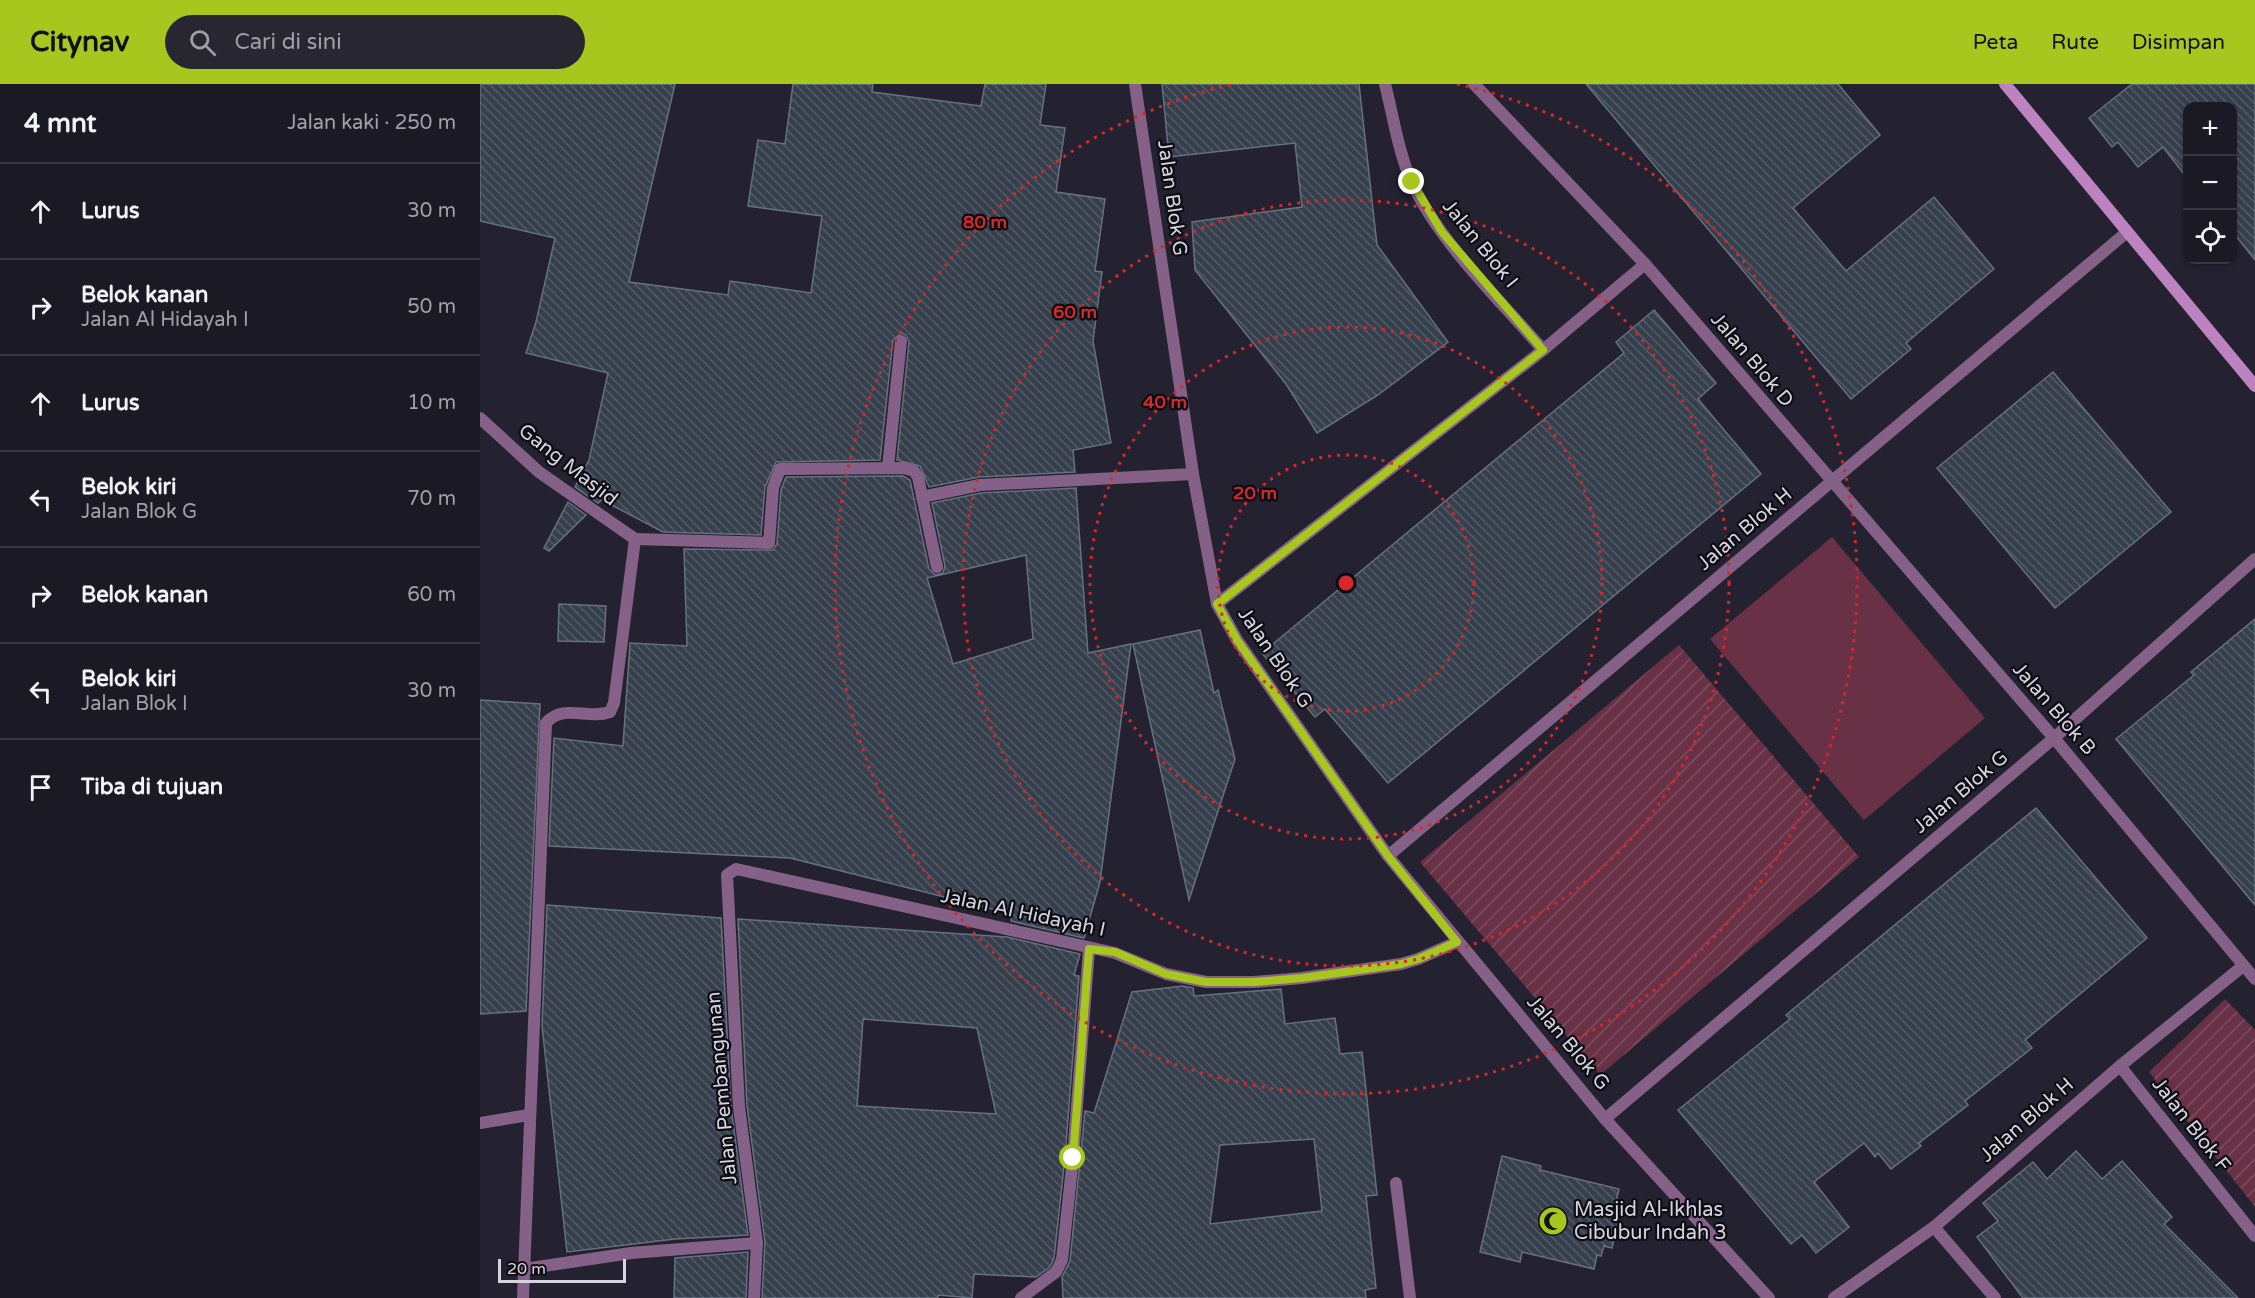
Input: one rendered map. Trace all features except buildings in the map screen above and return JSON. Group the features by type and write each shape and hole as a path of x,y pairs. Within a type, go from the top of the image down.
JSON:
{"street":[{"name":"Jalan Blok G","path":"1135,84 1193,474 1217,604 1237,640 1388,856 1605,1119 1769,1298"},
{"name":"Jalan Blok I","path":"1384,84 1412,182 1424,208 1543,350"},
{"path":"1217,604 1543,350 1645,264 1474,84"},
{"path":"2005,84 2255,386"},
{"name":"Jalan Blok H","path":"1388,856 2127,232"},
{"name":"Jalan Blok D","path":"1645,264 1830,482"},
{"path":"888,467 901,341"},
{"name":"Gang Masjid","path":"480,418 539,472 634,539"},
{"path":"523,1298 546,723 555,714 562,712 601,715 610,712 614,703 634,539 769,543 773,488 780,469 888,467 914,471 937,567"},
{"path":"922,497 980,485 1193,474"},
{"name":"Jalan Blok B","path":"1830,482 2055,738 2255,979"},
{"name":"Jalan Blok G","path":"1605,1119 2055,738 2255,559"},
{"name":"Jalan Al Hidayah I","path":"727,874 736,869 1089,949 1115,952 1166,974 1206,982 1254,982 1302,978 1418,959 1457,942"},
{"name":"Jalan Pembangunan","path":"727,874 739,1107 756,1243 754,1298"},
{"path":"1021,1298 1056,1272 1062,1260 1073,1158 1089,949"},
{"name":"Jalan Blok H","path":"1834,1298 1934,1227 2120,1066 2243,966"},
{"name":"Jalan Blok F","path":"2120,1066 2255,1236"},
{"path":"480,1123 529,1115"},
{"path":"1396,1184 1410,1298"},
{"path":"1934,1227 1995,1298"},
{"path":"524,1269 631,1253 756,1243"}],"shaded area":[{"path":"1832,537 1985,718 1864,820 1710,639"},
{"path":"1679,645 1859,857 1600,1075 1420,862"},
{"path":"2225,999 2255,1030 2255,1207 2149,1072"}],"place":[{"name":"Masjid Al-Ikhlas Cibubur Indah 3","path":"1553,1221"}],"route":[{"path":"1073,1158 1089,949 1115,952 1166,974 1206,982 1254,982 1302,978 1401,964 1457,942 1388,856 1237,640 1217,604 1543,350 1442,232 1424,208 1412,182"}]}
